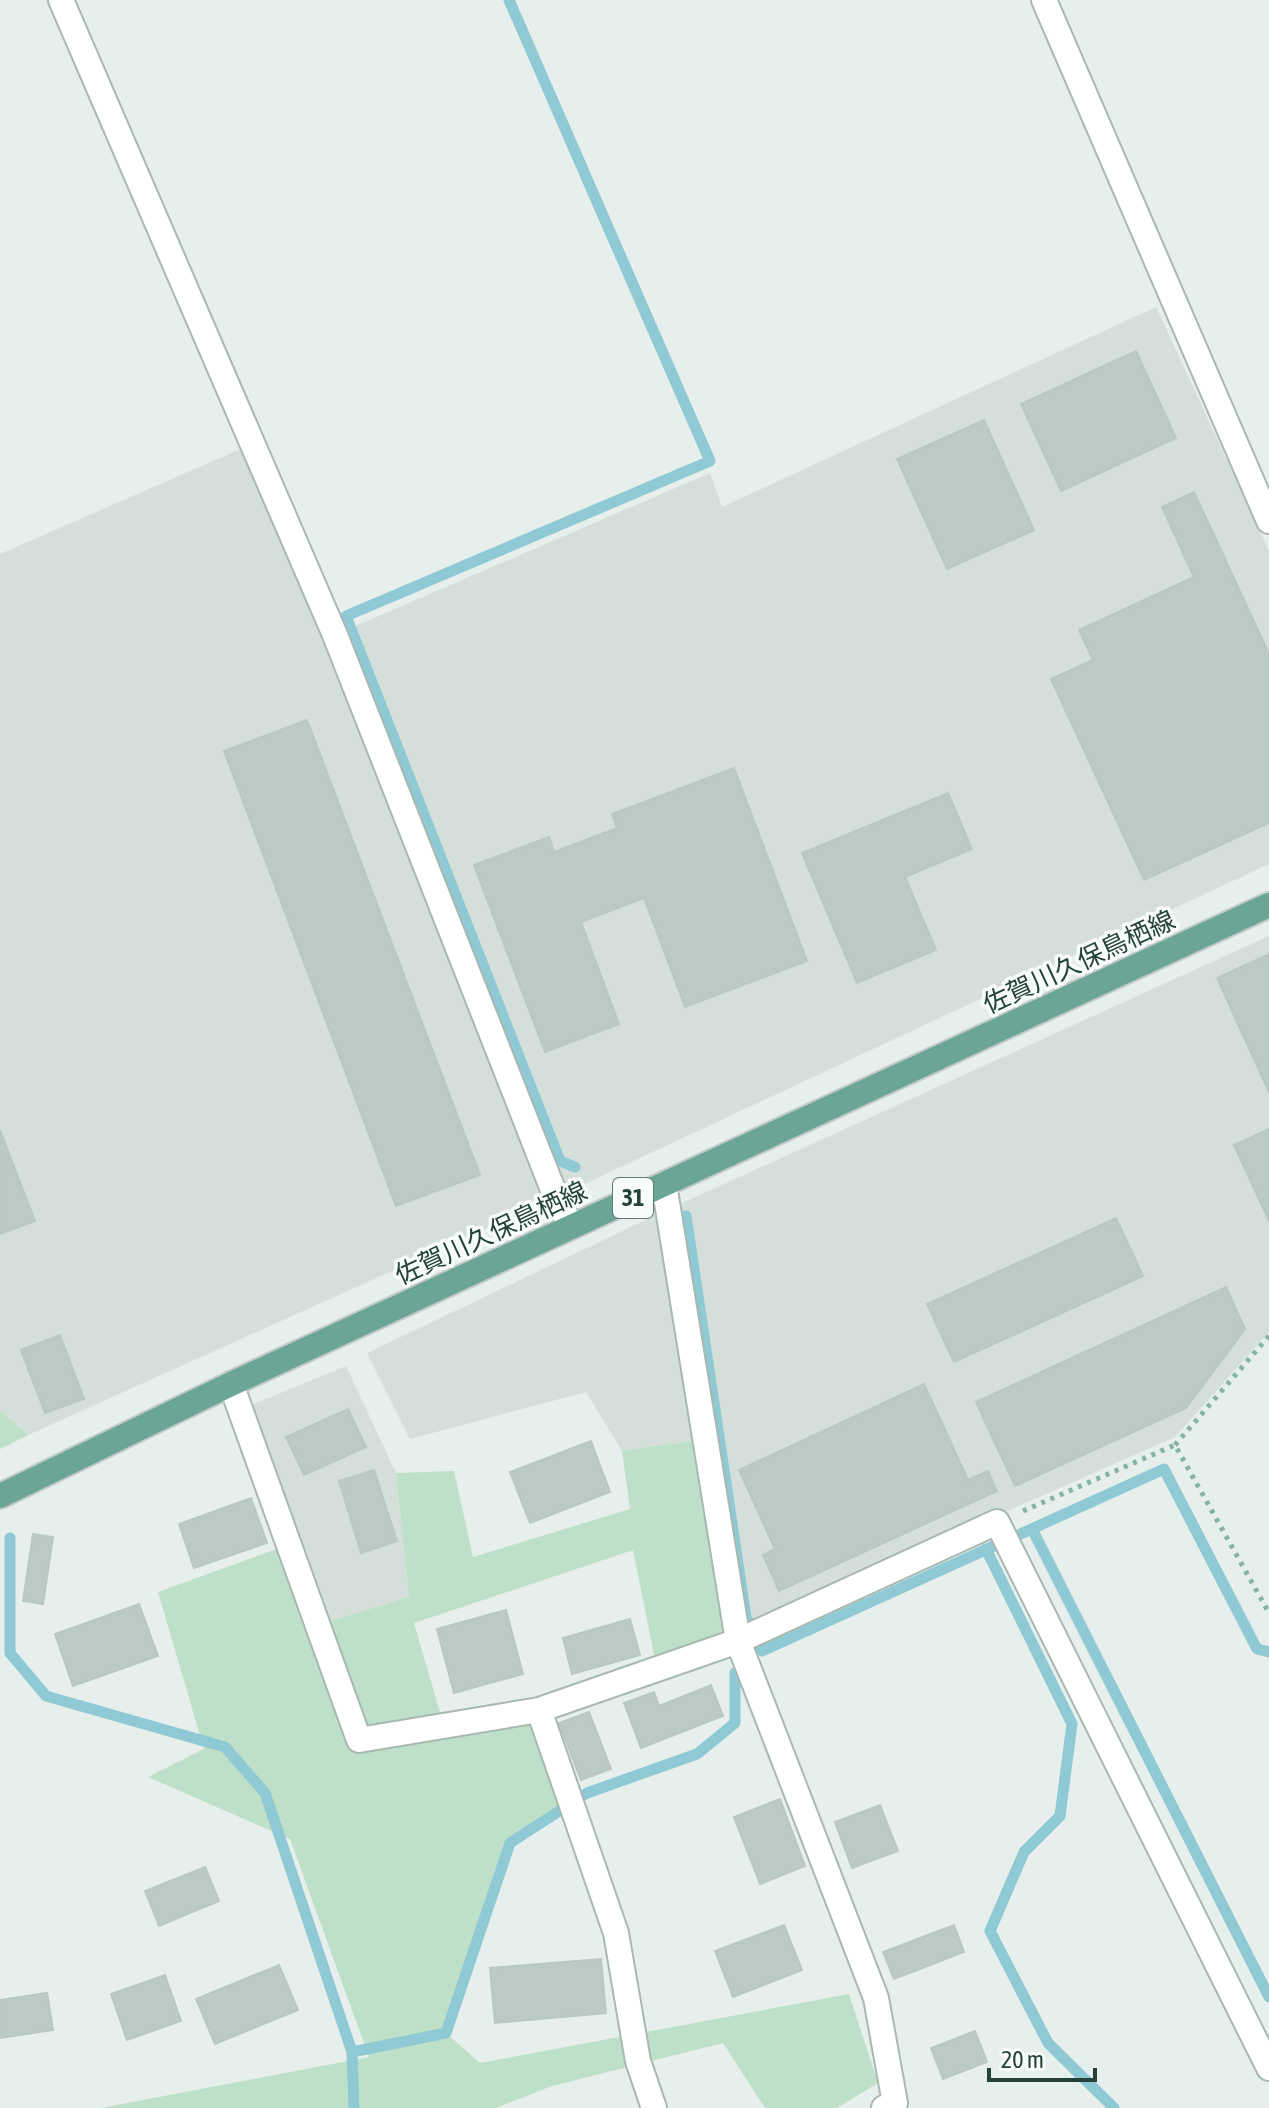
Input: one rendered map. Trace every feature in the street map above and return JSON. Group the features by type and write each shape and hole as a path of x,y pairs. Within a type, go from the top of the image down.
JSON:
{"main road":[{"name":"佐賀川久保鳥栖線","path":"0,1496 231,1384 1269,905"}],"street":[{"path":"61,0 335,635 559,1205 572,1226"},
{"path":"1044,0 1269,521"},
{"path":"664,1184 738,1641 876,1998 892,2106"},
{"path":"231,1384 359,1740 539,1710 738,1641 997,1522 1269,2068"},
{"path":"539,1710 616,1933 638,2061 654,2108"}],"path":[{"path":"997,1522 1175,1445 1269,1336"},
{"path":"1175,1445 1269,1613"}],"shaded area":[{"path":"1156,307 1269,551 1269,864 565,1193 28,1435 0,1410 0,554 259,441 344,631 710,473 722,507"},
{"path":"1269,936 1269,1332 1175,1437 729,1634 697,1440 622,1451 586,1392 410,1439 367,1353 656,1215"},
{"path":"346,1366 396,1473 409,1597 313,1628 232,1413"}],"green space":[{"path":"0,1410 28,1435 0,1449"},
{"path":"697,1440 729,1634 655,1659 633,1550 414,1623 444,1726 539,1710 570,1798 510,1843 446,2033 480,2063 849,1994 878,2083 837,2108 765,2108 723,2043 552,2086 496,2108 101,2108 369,2057 290,1839 148,1777 204,1749 158,1592 282,1547 313,1627 409,1597 396,1473 454,1471 473,1557 630,1509 622,1451"}],"building":[{"path":"1136,351 1176,438 1061,491 1021,404"},
{"path":"984,420 1034,530 947,569 897,459"},
{"path":"1194,492 1269,654 1269,823 1144,880 1051,679 1093,660 1079,630 1194,577 1162,507"},
{"path":"307,720 480,1175 396,1206 224,751"},
{"path":"734,768 807,961 685,1007 644,898 581,922 619,1024 545,1052 474,865 549,837 554,852 617,828 612,814"},
{"path":"948,793 972,849 905,877 936,950 857,983 802,853"},
{"path":"1269,954 1269,1092 1217,978"},
{"path":"1269,1129 1269,1221 1234,1145"},
{"path":"0,1130 35,1221 0,1234"},
{"path":"1116,1218 1143,1276 954,1362 927,1304"},
{"path":"1226,1287 1245,1329 1186,1408 1015,1486 976,1402"},
{"path":"60,1335 84,1399 45,1413 21,1350"},
{"path":"924,1384 968,1480 988,1471 997,1491 779,1591 763,1555 775,1549 739,1470"},
{"path":"348,1409 366,1447 304,1475 286,1437"},
{"path":"591,1441 610,1492 530,1523 510,1472"},
{"path":"374,1470 397,1541 361,1553 339,1481"},
{"path":"251,1498 267,1543 194,1568 179,1524"},
{"path":"33,1534 53,1537 43,1604 23,1601"},
{"path":"139,1604 158,1656 73,1686 55,1634"},
{"path":"506,1610 523,1674 454,1693 437,1629"},
{"path":"630,1619 640,1655 572,1674 563,1638"},
{"path":"711,1685 723,1716 641,1748 624,1703 654,1692 659,1706"},
{"path":"589,1712 611,1769 581,1780 559,1723"},
{"path":"780,1799 805,1866 760,1884 734,1817"},
{"path":"880,1805 898,1851 852,1868 835,1822"},
{"path":"205,1867 219,1901 159,1926 145,1891"},
{"path":"784,1925 802,1970 733,1997 715,1951"},
{"path":"954,1925 964,1952 894,1979 883,1952"},
{"path":"601,1959 606,2013 495,2023 490,1968"},
{"path":"279,1965 298,2010 215,2044 196,1999"},
{"path":"165,1975 181,2021 127,2040 111,1994"},
{"path":"47,1993 53,2030 0,2038 0,2000"},
{"path":"975,2031 987,2062 943,2079 931,2048"}],"waterway":[{"path":"509,0 710,461 346,616 560,1161 575,1167"},
{"path":"686,1216 746,1617 762,1651 1164,1469 1257,1649 1269,1652"},
{"path":"1032,1529 1269,1997"},
{"path":"10,1538 10,1653 46,1696 225,1747 265,1793 352,2052 354,2108"},
{"path":"986,1549 1072,1724 1060,1816 1024,1852 990,1931 1048,2043 1114,2108"},
{"path":"352,2052 446,2033 510,1843 587,1793 697,1754 735,1723 735,1673"}]}
